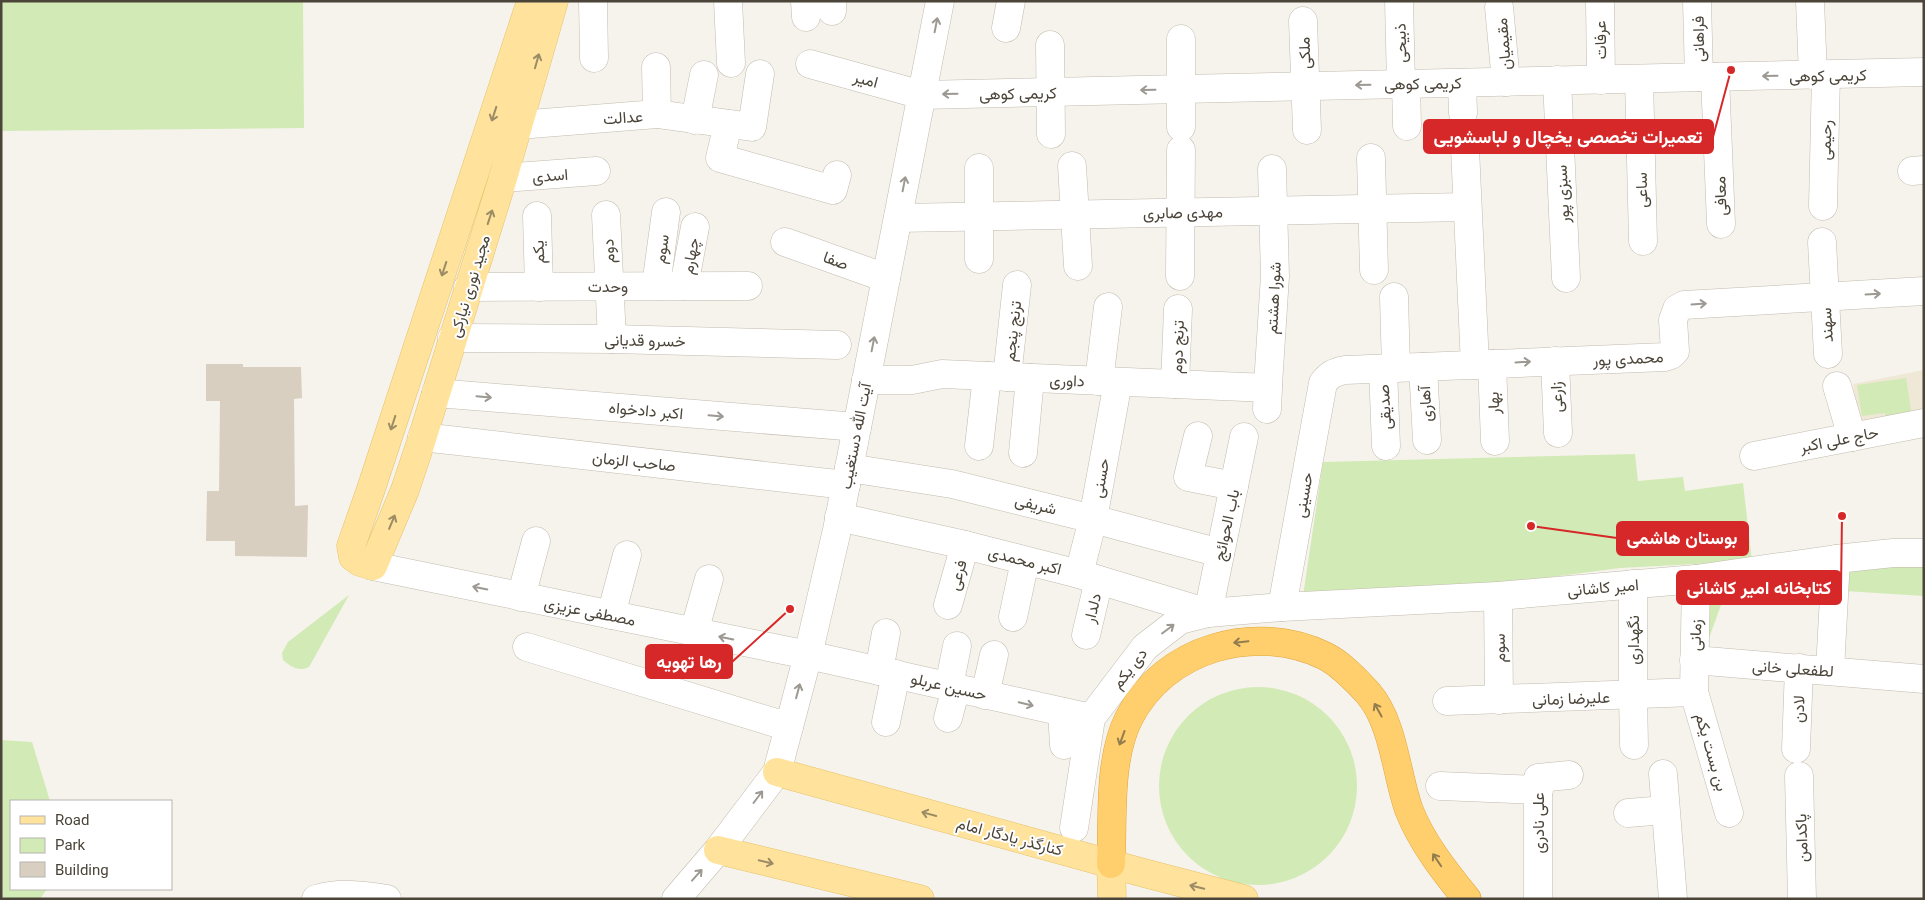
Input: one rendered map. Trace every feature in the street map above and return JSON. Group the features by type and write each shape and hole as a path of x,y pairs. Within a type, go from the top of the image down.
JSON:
{"highway":[{"path":"1111,864 1114,782 1119,746 1128,719 1139,701 1170,670 1186,659 1215,646 1244,641 1276,642 1325,656 1347,672 1369,695 1385,723 1409,810 1427,845 1467,899"}],"main road":[{"name":"مجید نوری نیارکی","path":"530,1 351,546 353,557 360,562 373,566 405,490 422,438 503,178 554,1"},
{"name":"کنارگذر یادگار امام","path":"777,772 1244,899"},
{"path":"718,850 845,890 920,899"},
{"path":"1111,864 1112,899"}],"street":[{"path":"593,1 594,58"},
{"path":"728,1 731,63"},
{"name":"آیت الله دستغیب","path":"676,899 718,850 777,772 808,655 839,517 940,1"},
{"path":"1006,28 1011,1"},
{"name":"ذبیحی","path":"1399,1 1407,126"},
{"name":"عرفات","path":"1600,1 1601,80"},
{"name":"فراهانی","path":"1697,1 1707,77"},
{"name":"رحیمی","path":"1810,1 1820,75 1823,206"},
{"name":"مقیمیان","path":"1499,7 1506,82"},
{"name":"ملکی","path":"1303,21 1307,130"},
{"path":"1180,276 1181,38"},
{"path":"1050,45 1051,134"},
{"name":"امیر","path":"810,64 922,95"},
{"path":"656,67 656,114"},
{"name":"کریمی کوهی","path":"922,95 1924,72"},
{"path":"760,74 740,126 720,158 833,190 837,175"},
{"path":"695,120 704,75"},
{"name":"معافی","path":"1707,77 1721,224"},
{"name":"ساعی","path":"1638,79 1643,241"},
{"name":"سبزی پور","path":"1557,80 1566,278"},
{"path":"1462,83 1467,207 1483,364"},
{"name":"عدالت","path":"518,125 656,114 740,126"},
{"path":"1371,158 1374,270"},
{"path":"1072,166 1078,266"},
{"path":"979,168 979,259"},
{"name":"شورا هشتم","path":"1268,394 1275,276 1272,169"},
{"name":"اسدی","path":"503,178 596,171"},
{"name":"مهدی صابری","path":"898,218 1467,207"},
{"name":"سوم","path":"656,286 666,212"},
{"name":"دوم","path":"606,215 612,339"},
{"name":"یکم","path":"537,216 539,287"},
{"name":"چهارم","path":"684,286 695,227"},
{"name":"صفا","path":"785,242 886,278"},
{"name":"سهند","path":"1822,242 1828,354"},
{"name":"ترنج پنجم","path":"1008,377 1017,285"},
{"name":"وحدت","path":"468,287 748,286"},
{"name":"محمدی پور","path":"1323,384 1335,372 1344,370 1671,356 1675,351 1676,345 1673,320 1677,309 1684,306 1825,296 1924,292"},
{"name":"صدیقی","path":"1386,446 1394,297"},
{"name":"حسنی","path":"1089,577 1093,518 1109,381 1108,307"},
{"name":"ترنج دوم","path":"1175,384 1178,309"},
{"name":"خسرو قدیانی","path":"452,338 612,339 837,346"},
{"name":"زارعی","path":"1555,361 1558,433"},
{"name":"بهار","path":"1483,364 1495,441"},
{"name":"آهاری","path":"1423,367 1427,440"},
{"name":"داوری","path":"866,380 912,380 942,374 1175,384 1268,394"},
{"path":"979,446 1008,377"},
{"path":"1008,377 1023,454"},
{"name":"حسینی","path":"1282,607 1323,384"},
{"path":"1837,386 1852,437"},
{"name":"اکبر دادخواه","path":"436,392 857,427"},
{"name":"حاج علی اکبر","path":"1754,456 1924,423"},
{"path":"1198,436 1188,477 1234,486"},
{"name":"باب الحوائج","path":"1208,613 1244,437"},
{"name":"صاحب الزمان","path":"422,438 847,476"},
{"name":"شریفی","path":"847,476 952,484 1093,518 1220,553"},
{"name":"اکبر محمدی","path":"839,517 1025,560 1208,613"},
{"path":"521,597 536,541"},
{"name":"فرعی","path":"948,605 965,545"},
{"name":"امیر کاشانی","path":"1282,607 1498,596 1696,579 1836,559 1893,553 1924,553"},
{"path":"611,615 627,555"},
{"path":"1830,670 1836,559"},
{"path":"1013,617 1025,560"},
{"name":"مصطفی عزیزی","path":"373,566 808,655"},
{"name":"دلدار","path":"1086,635 1089,577"},
{"path":"694,632 709,579"},
{"name":"زمانی","path":"1694,660 1696,579"},
{"name":"نگهداری","path":"1633,584 1634,745"},
{"name":"سوم","path":"1498,596 1499,700"},
{"name":"دی یکم","path":"1074,828 1090,718 1145,647 1180,620 1208,613 1282,607"},
{"path":"886,633 886,722"},
{"path":"948,718 957,646"},
{"path":"527,647 789,727"},
{"path":"985,695 994,654"},
{"name":"حسین عربلو","path":"808,655 1090,718"},
{"path":"1694,660 1694,692"},
{"name":"لطفعلی خانی","path":"1694,660 1924,678"},
{"name":"لادن","path":"1796,749 1799,668"},
{"name":"علیرضا زمانی","path":"1447,701 1633,696 1694,692"},
{"name":"بن بست یکم","path":"1694,692 1729,813"},
{"path":"1062,712 1064,745"},
{"path":"1663,774 1673,899"},
{"name":"علی نادری","path":"1538,899 1538,778 1569,775"},
{"name":"پاکدامن","path":"1799,776 1802,899"},
{"path":"1440,786 1539,790"},
{"path":"1628,813 1665,810"},
{"path":"316,899 339,895 362,895 387,899"}],"shaded area":[{"path":"1924,370 1924,418 1860,429 1853,384"}],"green space":[{"path":"1,1 303,1 304,128 1,131"},
{"path":"1906,378 1912,416 1886,420 1885,413 1862,416 1857,385"},
{"path":"1635,454 1638,481 1683,477 1685,491 1743,483 1752,561 1620,568 1460,589 1303,596 1323,462"},
{"path":"1924,562 1924,596 1845,591 1844,565"},
{"path":"1832,564 1830,601 1779,600 1782,586 1740,578"},
{"path":"1730,580 1700,663 1701,582"},
{"path":"349,595 309,667 295,668 283,660 282,653 288,642"},
{"path":"1248,687 1268,687 1287,691 1305,699 1321,709 1335,723 1353,757 1357,786 1353,815 1345,833 1335,849 1321,863 1287,881 1268,885 1248,885 1229,881 1211,873 1195,863 1181,849 1163,815 1159,796 1159,776 1163,757 1171,739 1181,723 1195,709 1229,691"},
{"path":"1,740 32,742 50,800 10,800 10,890 46,890 40,899 1,899"}],"building":[{"path":"206,364 243,364 243,367 301,367 302,398 294,399 295,506 308,505 307,557 235,556 235,541 206,541 207,491 219,491 220,401 206,401"}],"place":[{"name":"تعمیرات تخصصی یخچال و لباسشویی","path":"1731,70"},
{"name":"کتابخانه امیر کاشانی","path":"1842,516"},
{"name":"بوستان هاشمی","path":"1531,526"},
{"name":"رها تهویه","path":"790,609"}]}
